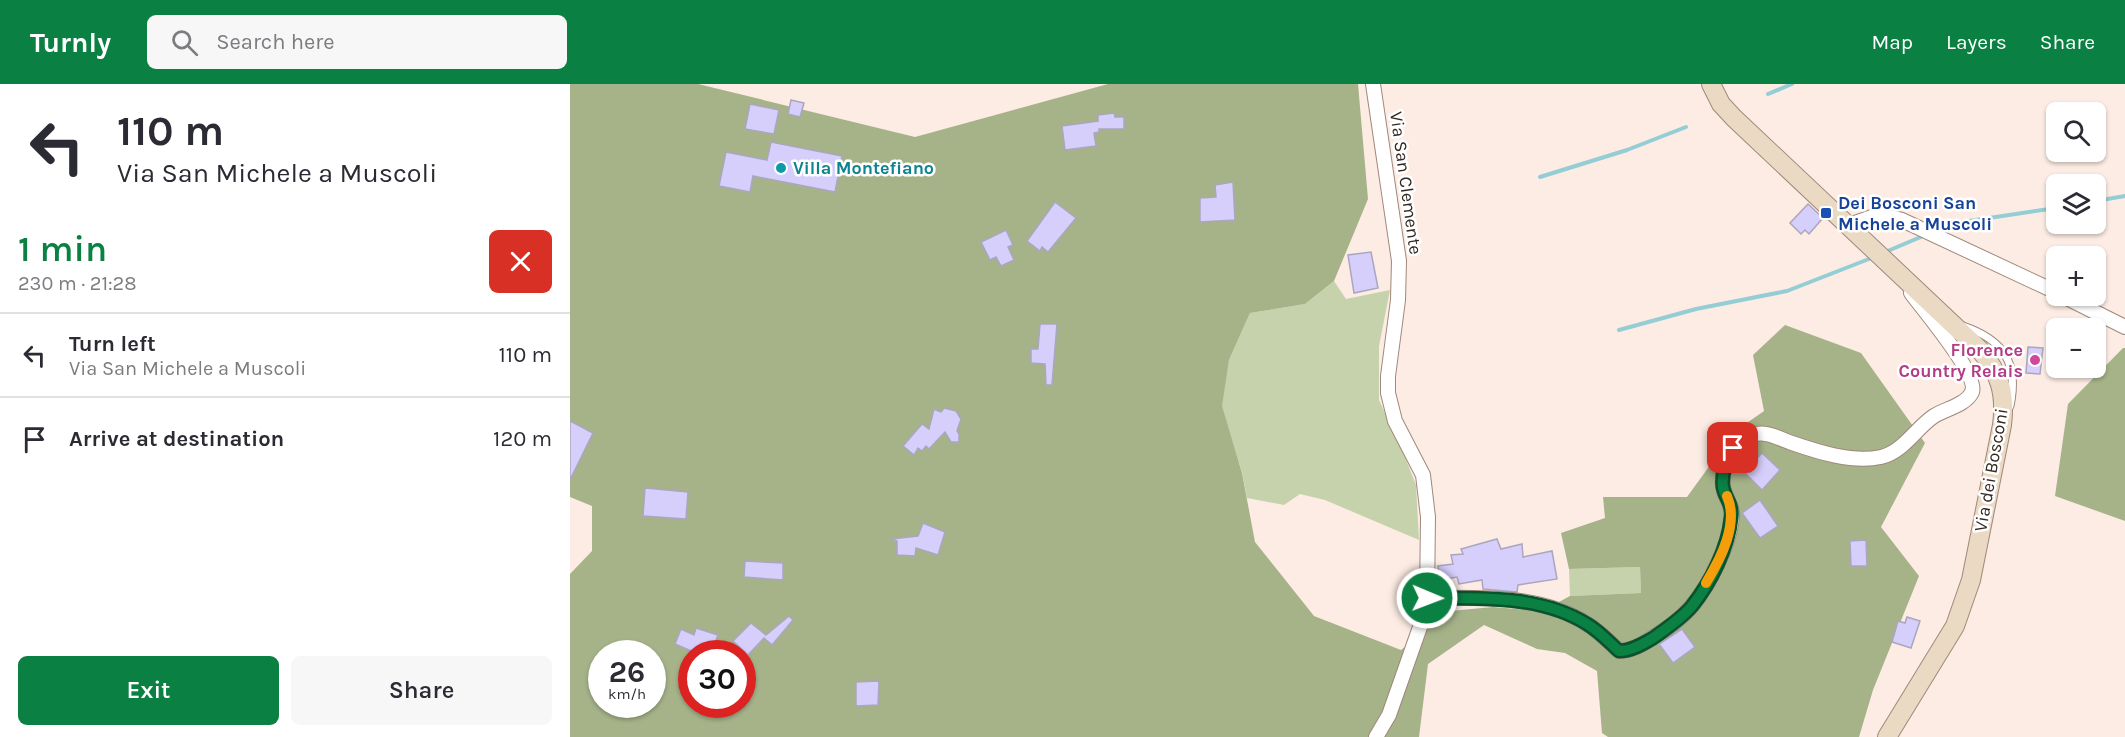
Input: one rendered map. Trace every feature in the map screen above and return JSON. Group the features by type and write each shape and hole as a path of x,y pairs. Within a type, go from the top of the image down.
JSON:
{"main road":[{"name":"Via dei Bosconi","path":"1710,84 1721,104 1734,118 1979,349 1993,367 2003,393 2003,416 1971,580 1965,598 1955,626 1887,737"}],"street":[{"name":"Via San Clemente","path":"1374,84 1400,261 1388,393 1395,421 1423,475 1428,517 1427,598 1420,627 1389,715 1376,737"},
{"path":"1849,225 1880,214 1902,220 2046,287"},
{"path":"1427,598 1486,598 1539,605 1567,614 1588,625 1619,651 1628,651 1674,624 1692,605 1712,574 1729,536 1732,514 1723,488 1726,460 1733,448 1754,434 1766,434 1799,446 1846,457 1882,457 1898,449 1923,423 1961,403 1971,394 1973,387 1963,363 1907,288 1899,272"},
{"path":"2083,306 2125,327"}],"green space":[{"path":"570,84 698,84 915,137 1108,84 1358,84 1368,199 1334,281 1305,304 1250,313 1229,360 1222,406 1242,473 1255,542 1314,616 1401,650 1450,611 1493,607 1542,611 1570,596 1641,593 1640,567 1569,569 1561,533 1605,518 1603,497 1687,497 1734,432 1764,411 1753,355 1785,325 1861,353 1925,443 1881,527 1919,576 1873,690 1859,737 1608,737 1602,733 1597,671 1565,653 1537,649 1484,625 1428,664 1419,737 570,737 570,574 592,551 592,506 570,497"},
{"path":"1334,281 1346,299 1390,290 1379,346 1379,400 1416,485 1419,540 1325,500 1300,494 1284,505 1247,498 1242,472 1221,406 1229,360 1250,313 1305,304"},
{"path":"2125,348 2125,521 2055,496 2068,404 2094,378 2106,378 2106,365"},
{"path":"1640,567 1641,593 1570,596 1569,569"}],"building":[{"path":"791,100 804,103 800,117 788,114"},
{"path":"750,104 779,110 774,134 745,129"},
{"path":"1114,113 1115,117 1124,117 1124,129 1099,129 1099,132 1094,133 1096,146 1065,150 1062,126 1098,121 1098,115"},
{"name":"Villa Montefiano","path":"771,142 842,156 835,192 753,176 750,192 719,186 726,152 767,160"},
{"path":"1233,182 1235,220 1200,222 1200,198 1216,197 1215,185"},
{"path":"1055,202 1076,218 1048,252 1042,247 1040,251 1027,241"},
{"path":"1808,204 1823,218 1809,234 1805,230 1801,234 1790,223"},
{"path":"1006,230 1013,245 1008,247 1014,260 1001,266 996,257 990,260 981,242"},
{"path":"1371,252 1378,288 1354,293 1348,255"},
{"path":"1040,324 1057,324 1052,385 1046,385 1045,364 1031,363 1031,349 1038,349"},
{"path":"2028,347 2043,348 2040,374 2026,373"},
{"path":"944,408 956,411 961,419 957,431 959,442 951,442 945,432 929,449 926,446 922,451 918,448 914,455 903,446 922,424 929,429 934,409 941,412"},
{"path":"570,421 593,433 570,480"},
{"path":"1762,453 1780,470 1762,490 1744,472"},
{"path":"645,488 688,492 686,519 643,516"},
{"path":"1760,500 1778,526 1760,538 1742,513"},
{"path":"923,523 945,532 938,555 916,548 915,556 897,555 897,541 891,539 918,536"},
{"path":"1497,539 1501,549 1522,544 1523,557 1552,551 1557,579 1518,585 1517,592 1483,589 1482,580 1459,584 1457,577 1440,580 1438,566 1453,564 1451,555 1463,554 1461,549"},
{"path":"1866,540 1867,566 1851,566 1850,541"},
{"path":"745,561 783,563 783,580 744,577"},
{"path":"789,616 793,620 772,645 764,638 756,646 756,640 734,640 751,623 766,635"},
{"path":"1907,617 1920,621 1911,648 1892,642 1898,621 1905,623"},
{"path":"696,628 718,635 716,640 678,640 678,645 675,644 681,629 694,635"},
{"path":"1682,629 1695,647 1673,663 1659,644"},
{"path":"879,681 878,705 856,706 856,682"}],"waterway":[{"path":"1768,94 1792,84"},
{"path":"1540,177 1627,150 1686,127"},
{"path":"2106,199 2125,196"},
{"path":"1933,231 1949,224 2046,209"},
{"path":"1883,253 1923,236"},
{"path":"1619,330 1696,309 1787,291 1874,257"}],"slow traffic":[{"path":"1706,583 1729,536 1732,514 1727,496"}],"place":[{"name":"Villa Montefiano","path":"781,168"},
{"name":"Dei Bosconi San Michele a Muscoli","path":"1826,213"},
{"name":"Florence Country Relais","path":"2035,360"}],"route":[{"path":"1427,598 1486,598 1539,605 1574,617 1588,625 1619,651 1628,651 1674,624 1692,605 1712,574 1729,536 1732,514 1723,488 1726,460 1733,448"}]}
